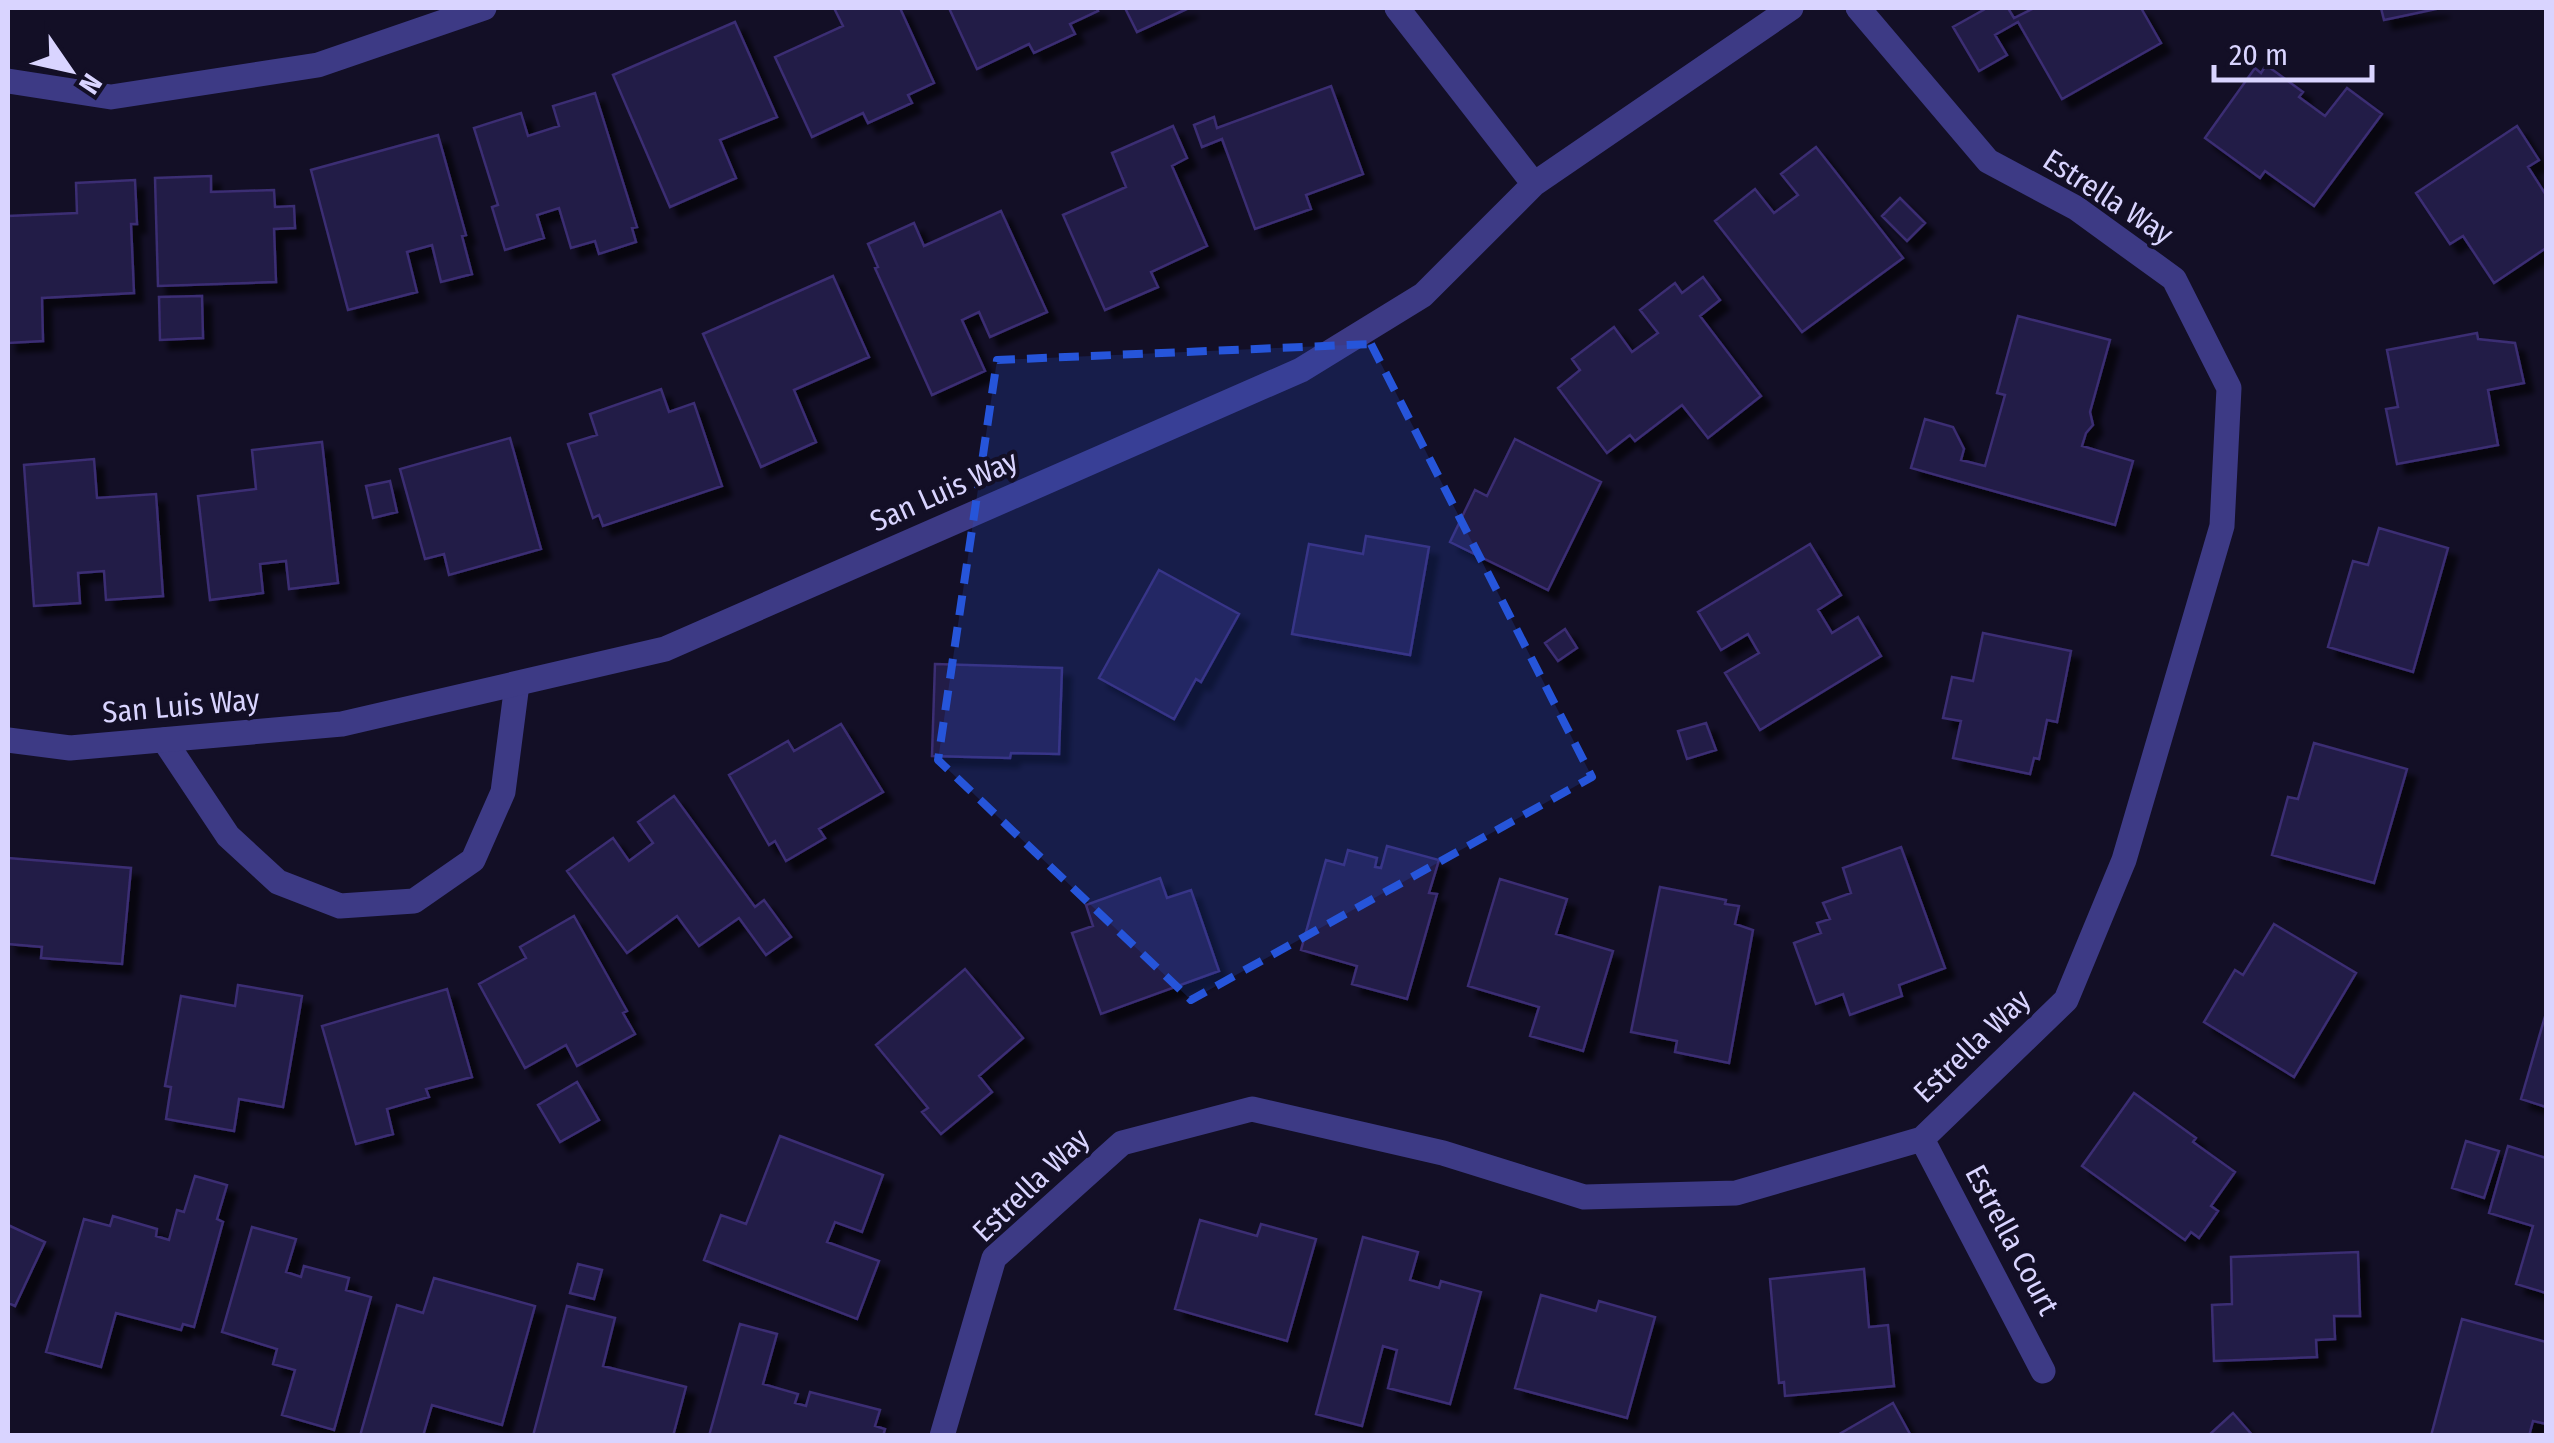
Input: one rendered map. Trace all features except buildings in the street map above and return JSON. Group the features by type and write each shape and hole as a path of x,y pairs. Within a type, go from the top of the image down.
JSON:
{"street":[{"path":"8,81 111,96 318,65 484,8"},
{"path":"1397,8 1534,184"},
{"name":"San Luis Way","path":"8,740 70,748 342,724 665,648 1301,370 1423,295 1534,184 1790,8"},
{"name":"Estrella Way","path":"942,1436 994,1258 1122,1142 1252,1109 1443,1152 1584,1197 1736,1193 1922,1139 2066,1000 2124,860 2222,526 2230,388 2174,279 2076,208 1988,161 1858,8"},
{"path":"164,740 228,836 278,882 340,906 414,900 472,860 503,792 517,684"},
{"name":"Estrella Court","path":"1922,1139 2044,1371"}],"highlighted area":[{"path":"1371,344 1592,777 1191,1000 938,760 997,360"}]}
